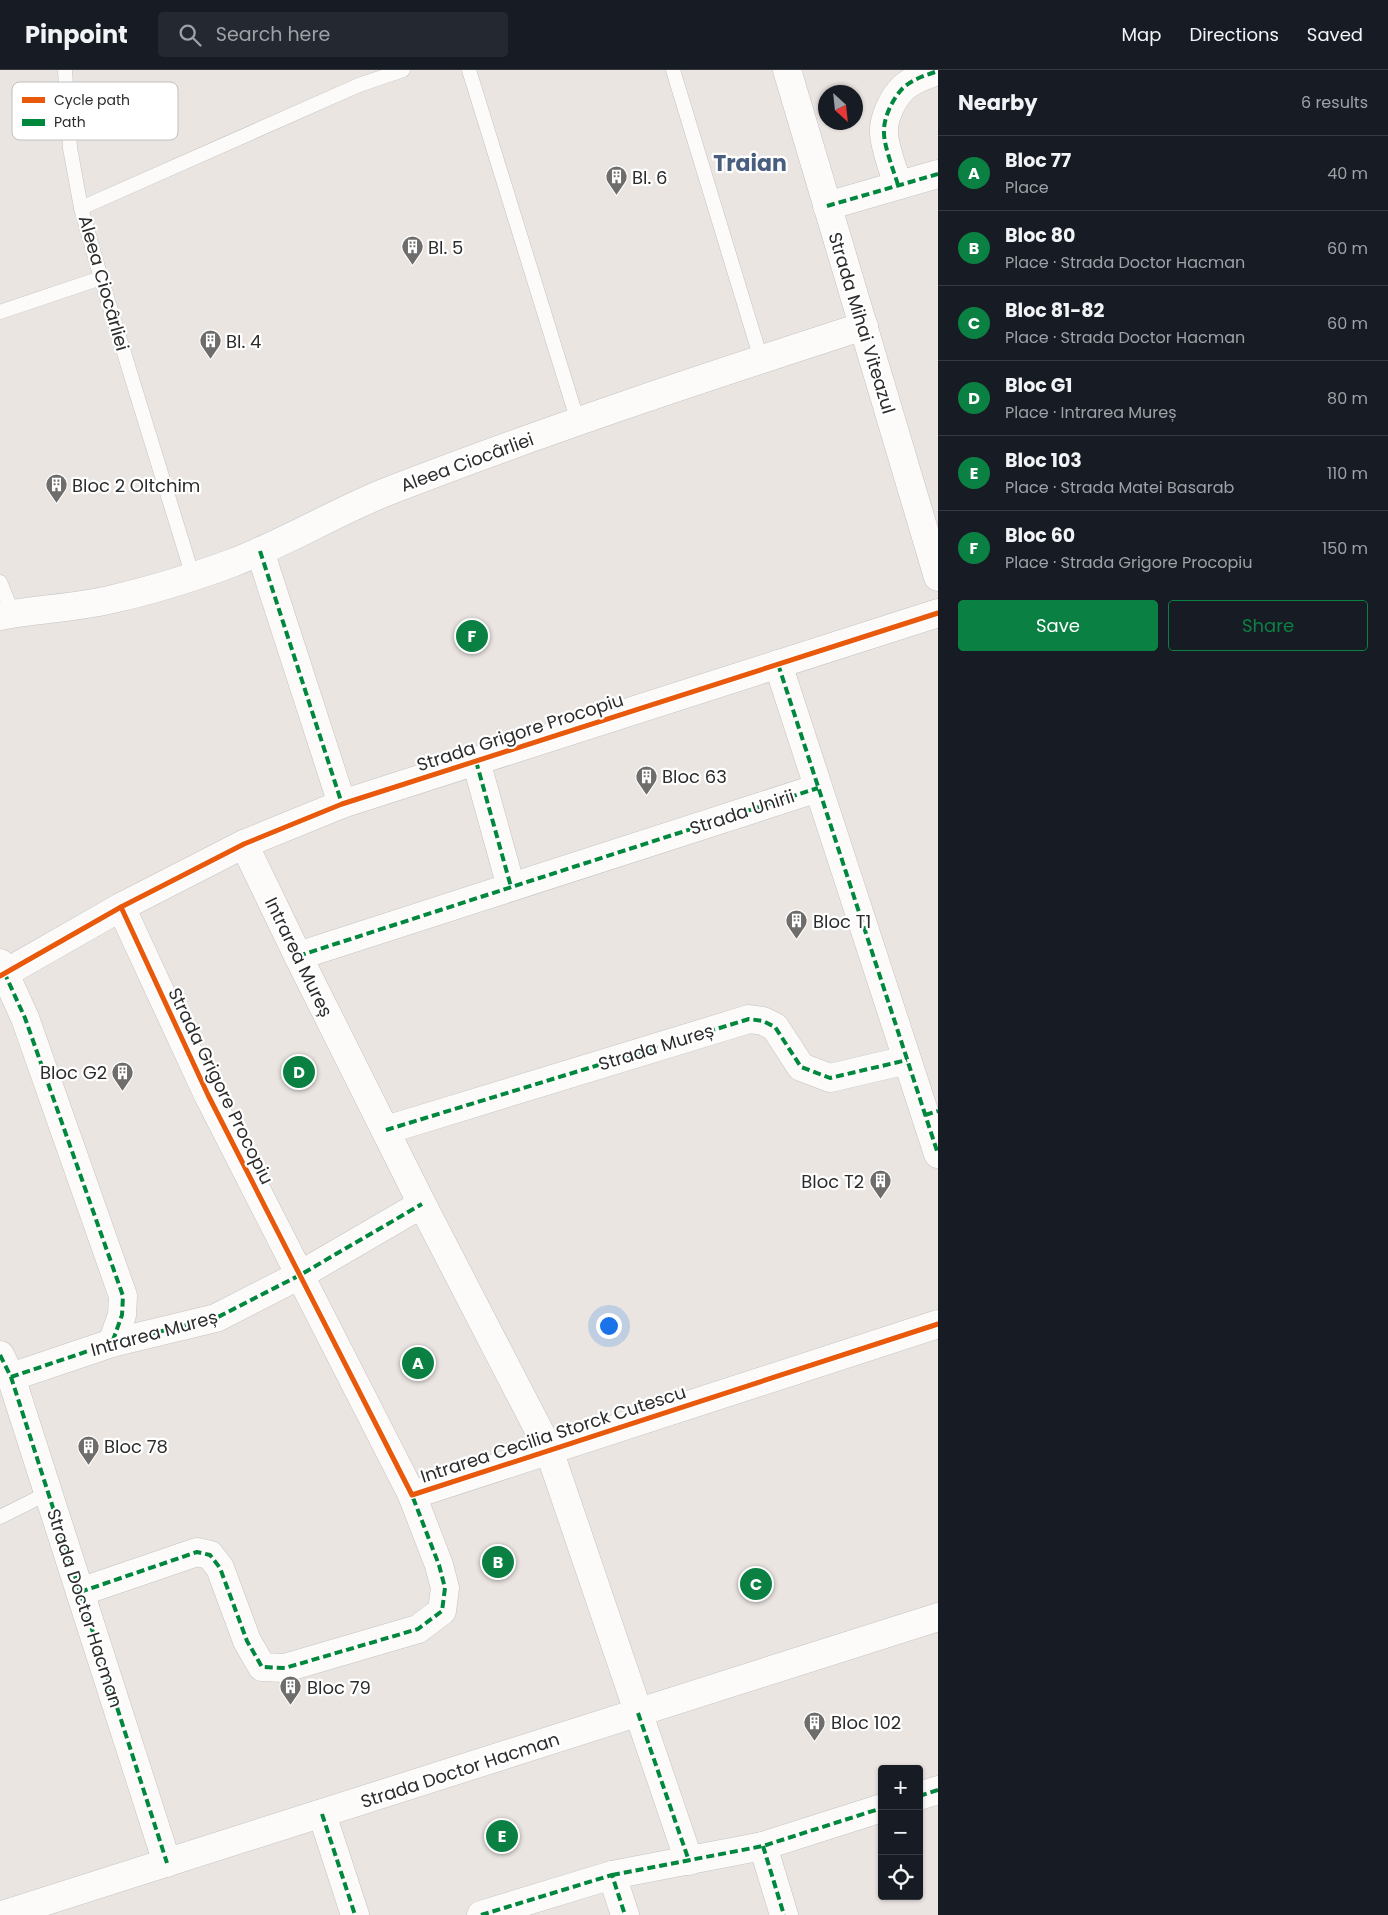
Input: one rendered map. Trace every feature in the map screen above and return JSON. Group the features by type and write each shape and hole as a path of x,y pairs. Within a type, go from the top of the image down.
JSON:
{"street":[{"name":"Strada Mihai Viteazul","path":"787,70 938,577"},
{"path":"898,186 884,134 886,120 892,103 904,88 923,76 938,71"},
{"path":"827,206 938,174"},
{"name":"Aleea Ciocârliei","path":"7,615 112,600 193,576 260,552 351,507 386,492 578,422 864,326"},
{"path":"260,552 342,804"},
{"name":"Strada Grigore Procopiu","path":"112,1343 122,1315 123,1296 25,1018 1,970 244,844 342,804 938,613"},
{"path":"778,664 818,788"},
{"path":"476,761 511,887"},
{"name":"Strada Unirii","path":"298,956 818,788 907,1060 932,1113 938,1154"},
{"name":"Intrarea Mureș","path":"244,844 422,1204 549,1450"},
{"name":"Strada Grigore Procopiu","path":"121,907 208,1095 300,1275"},
{"name":"Strada Mureș","path":"386,1130 749,1018 764,1021 775,1027 801,1066 830,1078 907,1060"},
{"name":"Intrarea Mureș","path":"6,1366 216,1318 300,1275 422,1204"},
{"name":"Intrarea Cecilia Storck Cutescu","path":"300,1275 412,1495 938,1324"},
{"name":"Strada Doctor Hacman","path":"6,1366 167,1863"},
{"path":"549,1450 689,1861"},
{"path":"80,1592 197,1552 210,1555 220,1568 247,1641 262,1667 285,1668 418,1629 442,1611 445,1588 439,1565 412,1495"},
{"name":"Strada Doctor Hacman","path":"2,1915 938,1617"},
{"path":"923,1795 938,1790"},
{"path":"481,1915 612,1875 763,1846 878,1809"},
{"path":"322,1814 355,1915"},
{"path":"763,1846 784,1915"},
{"path":"612,1875 625,1915"}],"lane":[{"name":"Aleea Ciocârliei","path":"193,576 81,208 359,86 403,70"},
{"path":"469,70 578,422"},
{"path":"673,70 761,359"},
{"path":"69,140 81,208"},
{"path":"0,312 101,278"},
{"name":"Aleea Ciocârliei","path":"0,582 7,615"},
{"path":"0,1517 48,1493"}],"marked path":[{"path":"898,185 884,138 887,115 892,103 903,88 915,80 938,71"},
{"path":"827,206 938,174"},
{"path":"260,551 342,804"},
{"path":"778,664 938,1154"},
{"path":"476,761 511,887"},
{"path":"298,956 818,788"},
{"path":"4,972 25,1018 123,1296 122,1315 112,1343"},
{"path":"386,1130 749,1019 763,1021 775,1027 801,1067 830,1078 907,1060"},
{"path":"925,1115 938,1111"},
{"path":"11,1377 112,1343 216,1318 300,1275 422,1204"},
{"path":"0,1355 11,1377 167,1863"},
{"path":"80,1592 197,1552 210,1555 220,1568 247,1641 262,1667 285,1668 418,1629 442,1611 445,1588 439,1565 412,1495"},
{"path":"638,1713 689,1861"},
{"path":"923,1795 938,1790"},
{"path":"612,1875 763,1846 878,1809"},
{"path":"322,1814 355,1915"},
{"path":"763,1846 784,1915"},
{"path":"481,1915 612,1875 625,1915"}],"cycle path":[{"path":"0,976 121,907 244,844 342,804 938,613"},
{"path":"121,907 208,1095 412,1495 938,1324"}],"place":[{"name":"Bl. 6","path":"616,196"},
{"name":"Bl. 5","path":"412,266"},
{"name":"Bl. 4","path":"210,360"},
{"name":"Bloc 2 Oltchim","path":"56,504"},
{"name":"Bloc 60","path":"472,636"},
{"name":"Bloc 63","path":"646,795"},
{"name":"Bloc T1","path":"797,940"},
{"name":"Bloc G1","path":"299,1072"},
{"name":"Bloc G2","path":"123,1091"},
{"name":"Bloc T2","path":"880,1200"},
{"name":"Bloc 77","path":"418,1363"},
{"name":"Bloc 78","path":"88,1465"},
{"name":"Bloc 80","path":"498,1562"},
{"name":"Bloc 81-82","path":"756,1584"},
{"name":"Bloc 79","path":"291,1706"},
{"name":"Bloc 102","path":"815,1741"},
{"name":"Bloc 103","path":"502,1836"}],"district":[{"name":"Traian","path":"750,163"}]}
